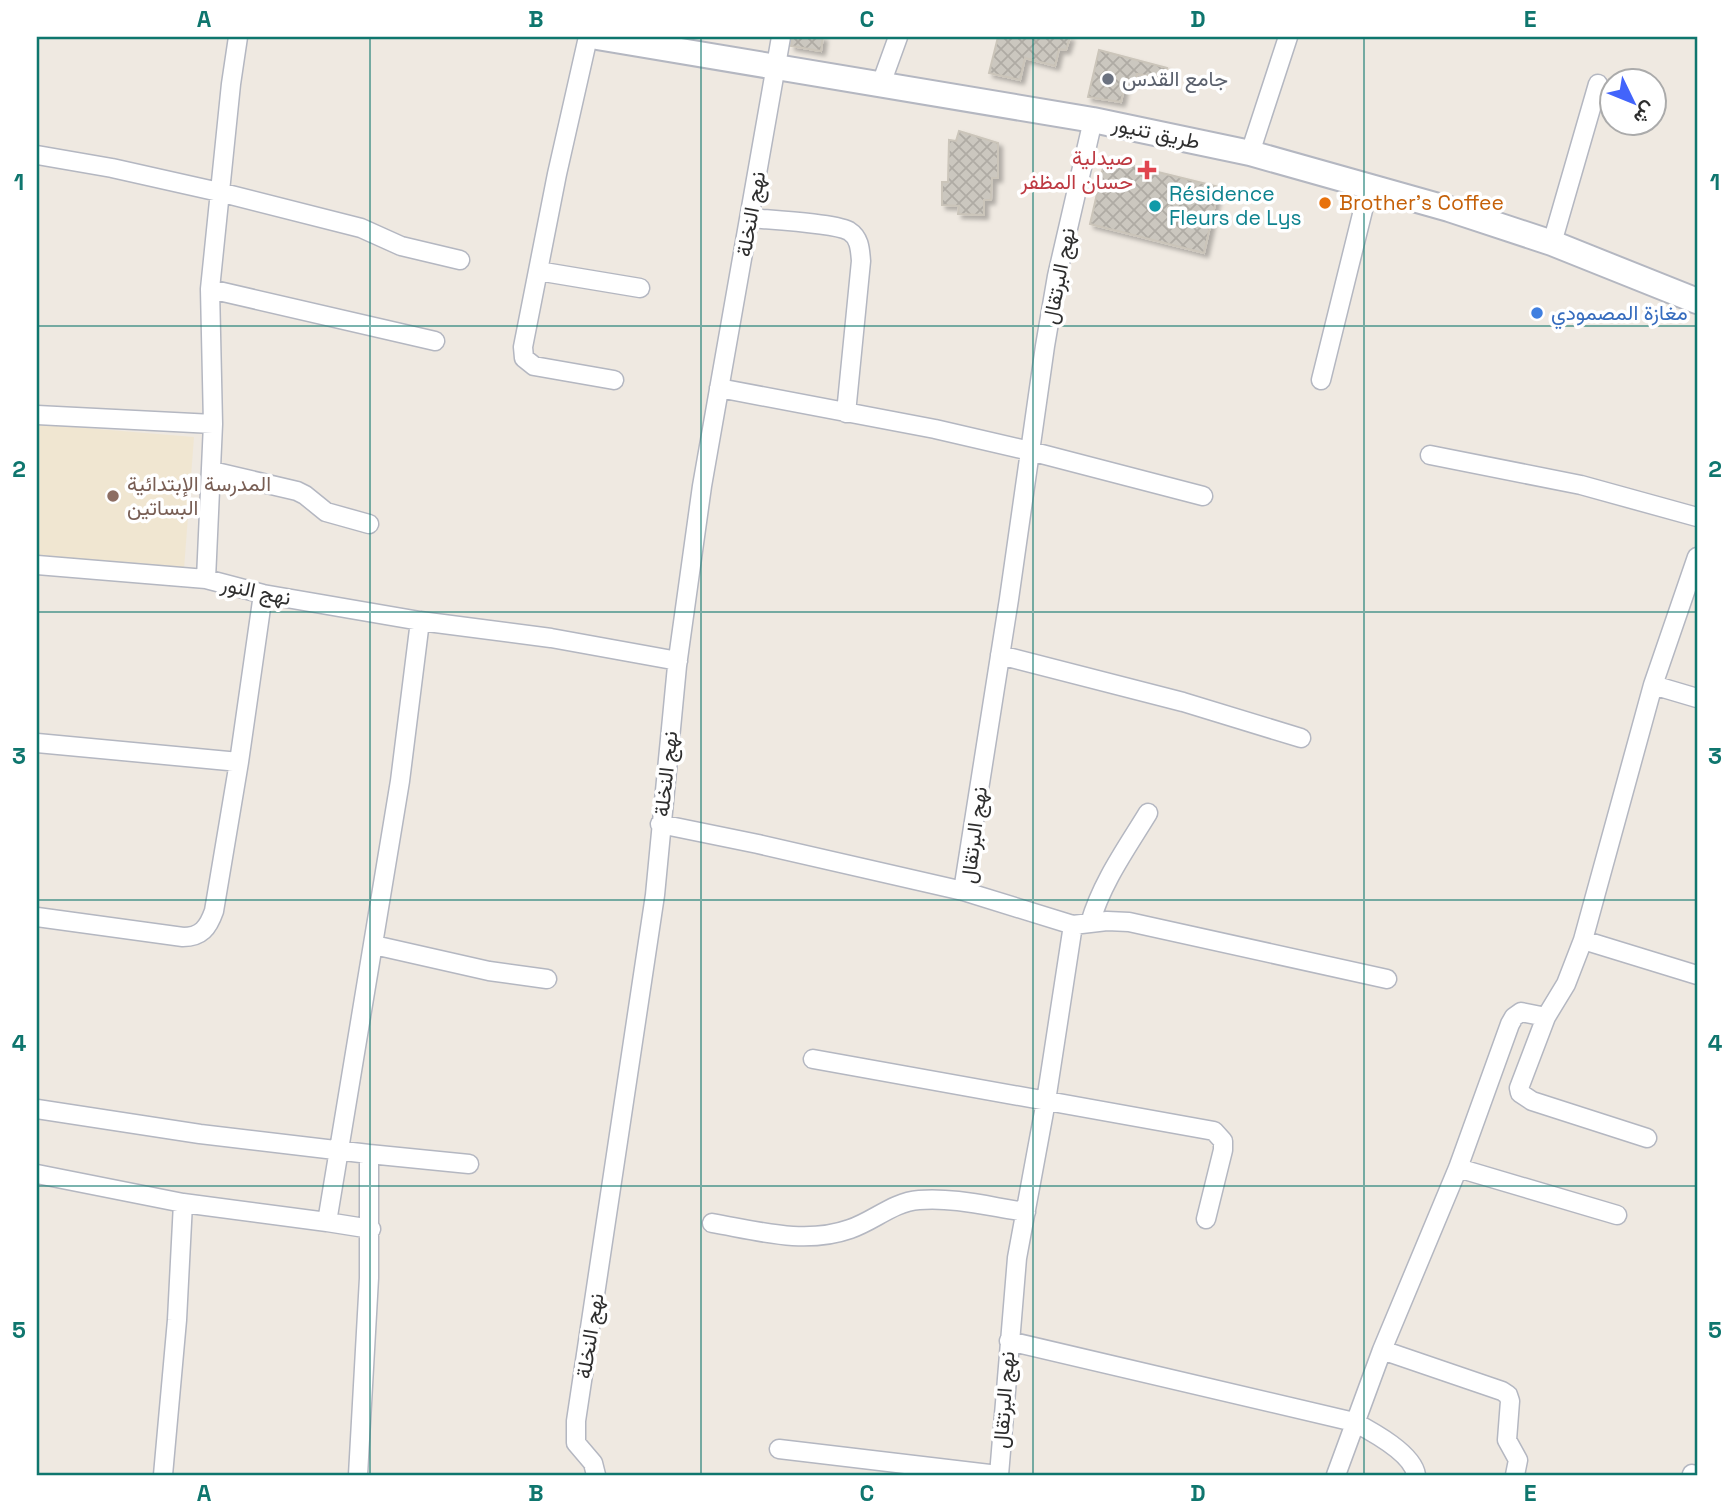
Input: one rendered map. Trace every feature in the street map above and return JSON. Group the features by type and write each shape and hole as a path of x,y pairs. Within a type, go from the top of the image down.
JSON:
{"main road":[{"name":"طريق تنيور","path":"597,37 1093,120 1250,153 1369,186 1552,243 1697,301"}],"street":[{"name":"نهج النور","path":"238,37 210,289 213,424 206,579 263,594 420,621 551,638 678,661"},
{"path":"588,37 523,347 524,358 534,366 614,380"},
{"name":"نهج النخلة","path":"596,1475 593,1463 576,1443 575,1432 649,933 678,661 702,486 781,37"},
{"path":"881,84 898,37"},
{"path":"1250,153 1288,37"},
{"path":"1552,243 1598,84"},
{"name":"نهج البرتقال","path":"998,1475 1017,1258 1045,1101 1082,924 963,891 1057,276 1093,120"},
{"path":"37,155 112,168 219,192 361,228 401,246 460,260"},
{"path":"1321,380 1369,186"},
{"path":"750,218 833,227 849,231 857,239 861,261 846,413"},
{"path":"538,271 640,288"},
{"path":"210,289 435,341"},
{"path":"719,388 1030,451 1203,496"},
{"path":"37,415 213,424"},
{"path":"1430,455 1581,485 1697,517"},
{"path":"212,471 297,491 326,512 369,524"},
{"path":"37,565 206,579"},
{"path":"1647,1138 1532,1101 1520,1093 1519,1088 1546,1017 1566,984 1583,940 1653,685 1696,565"},
{"path":"37,917 183,937 193,937 207,928 214,911 239,762 263,594"},
{"path":"327,1222 400,781 420,621"},
{"path":"1000,655 1184,702 1300,738"},
{"path":"1653,685 1697,698"},
{"path":"37,743 239,762"},
{"path":"1082,924 1148,813"},
{"path":"660,824 963,891"},
{"path":"1082,924 1129,922 1387,979"},
{"path":"1583,940 1697,975"},
{"path":"374,945 488,971 547,979"},
{"path":"1336,1475 1382,1350 1458,1168 1514,1017 1527,1012 1546,1017"},
{"path":"813,1059 1214,1131 1223,1141 1223,1150 1206,1219"},
{"path":"37,1109 200,1134 469,1164"},
{"path":"358,1475 371,1229 369,1154"},
{"path":"1458,1168 1617,1215"},
{"path":"37,1174 183,1203 371,1229"},
{"path":"712,1223 792,1237 814,1237 852,1229 896,1205 916,1200 942,1199 1026,1212"},
{"path":"163,1475 177,1320 183,1203"},
{"path":"1009,1341 1354,1422 1405,1457 1413,1465 1416,1475"},
{"path":"1382,1350 1508,1395 1510,1401 1507,1440 1518,1460 1515,1475"},
{"path":"779,1449 998,1475"}],"shaded area":[{"name":"المدرسة الإبتدائية البساتين","path":"37,424 194,437 184,569 37,555"}],"building":[{"path":"792,37 823,37 821,51 791,46"},
{"path":"998,37 1070,37 1066,50 1059,49 1055,66 1025,58 1020,80 989,73"},
{"path":"1099,50 1167,68 1163,79 1137,74 1135,82 1126,79 1121,102 1088,97"},
{"path":"959,131 998,143 998,178 992,178 991,200 984,200 984,215 958,214 959,206 942,205 942,182 948,182 949,140 956,141"},
{"name":"Résidence Fleurs de Lys","path":"1105,159 1219,187 1204,253 1090,224"}],"place":[{"name":"جامع القدس","path":"1108,79"},
{"name":"صيدلية حسان المظفر","path":"1147,170"},
{"name":"Brother's Coffee","path":"1325,203"},
{"name":"Résidence Fleurs de Lys","path":"1155,206"},
{"name":"مغازة المصمودي","path":"1537,313"},
{"name":"المدرسة الإبتدائية البساتين","path":"113,496"}]}
